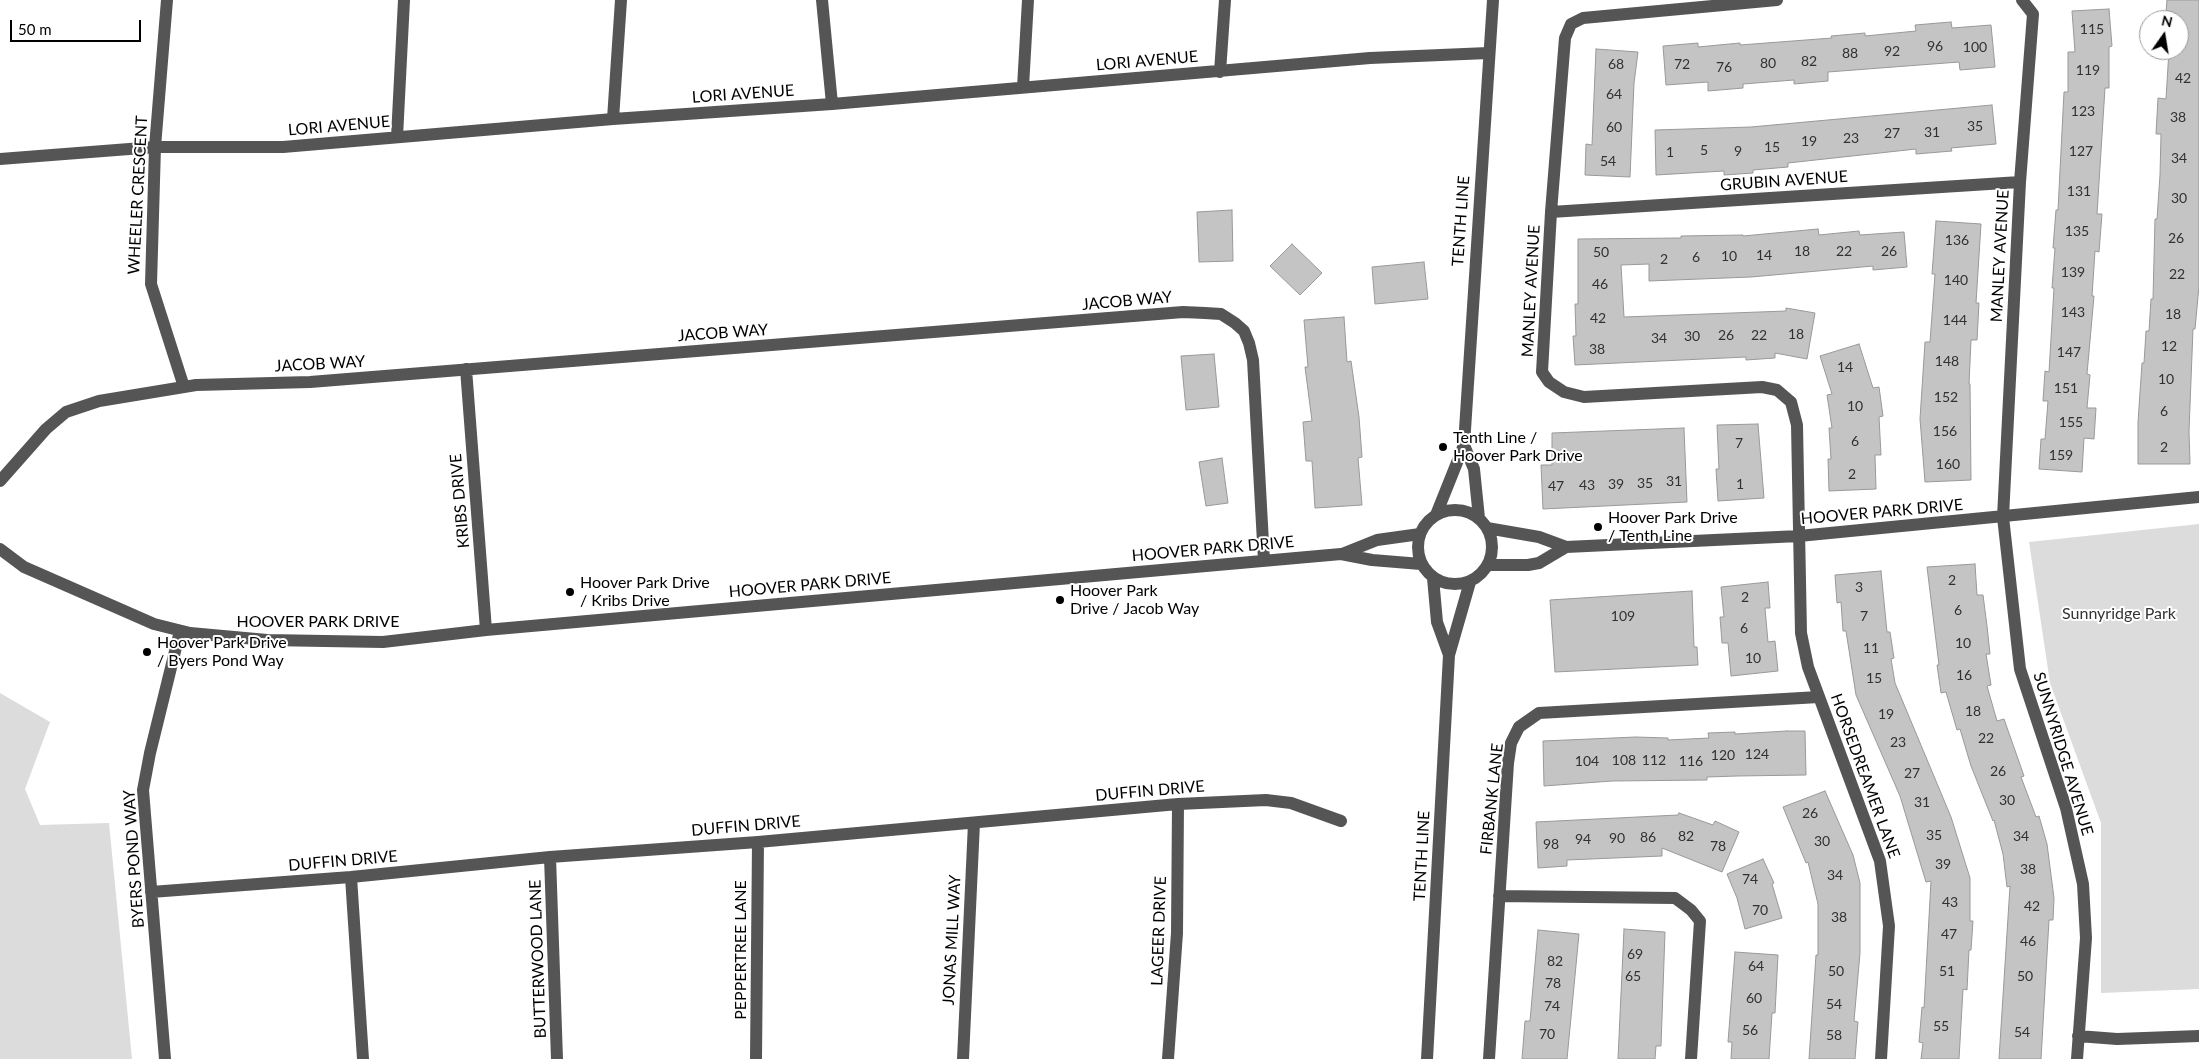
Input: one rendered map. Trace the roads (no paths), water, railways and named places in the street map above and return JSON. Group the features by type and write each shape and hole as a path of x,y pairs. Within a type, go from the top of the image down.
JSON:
{"street":[{"name":"WHEELER CRESCENT","path":"167,0 155,147 151,284 184,388"},
{"path":"397,138 404,0"},
{"path":"613,119 621,0"},
{"path":"822,0 832,104"},
{"path":"1023,87 1028,0"},
{"path":"1220,72 1224,0"},
{"name":"TENTH LINE","path":"1436,515 1464,445 1492,0"},
{"name":"MANLEY AVENUE","path":"1777,0 1583,18 1571,24 1565,38 1551,212 1542,372 1549,382 1564,392 1584,397 1706,388 1762,387 1777,390 1791,402 1797,425 1799,536"},
{"name":"MANLEY AVENUE","path":"2003,517 2020,182 2032,14 2022,0"},
{"name":"LORI AVENUE","path":"0,159 155,147 283,147 613,119 832,104 1370,58 1488,53"},
{"name":"GRUBIN AVENUE","path":"1551,212 2020,182"},
{"name":"JACOB WAY","path":"0,481 46,428 66,412 99,402 196,385 310,382 1183,312 1221,314 1244,331 1253,360 1264,561"},
{"name":"KRIBS DRIVE","path":"466,369 486,630"},
{"name":"TENTH LINE","path":"1464,445 1474,469 1483,523"},
{"name":"HOOVER PARK DRIVE","path":"1483,523 1539,536 1566,547 1799,536 2199,497"},
{"path":"1458,510 1469,513 1483,523 1492,540 1492,553 1488,565 1480,575 1470,582 1457,585 1444,584 1433,578 1421,564 1418,553 1420,534 1429,520 1436,515 1458,510"},
{"name":"SUNNYRIDGE AVENUE","path":"2003,517 2020,669 2066,808 2083,884 2086,938 2077,1059"},
{"name":"HOOVER PARK DRIVE","path":"0,549 24,567 154,624 180,631 235,638 383,642 486,630 1341,554 1377,540 1420,534"},
{"name":"HORSEDREAMER LANE","path":"1799,536 1801,633 1808,667 1880,861 1889,926 1881,1059"},
{"name":"HOOVER PARK DRIVE","path":"1488,565 1539,563 1566,547"},
{"name":"HOOVER PARK DRIVE","path":"1341,554 1372,560 1421,564"},
{"name":"TENTH LINE","path":"1433,578 1437,622 1449,655"},
{"name":"TENTH LINE","path":"1427,1059 1449,655 1470,582"},
{"name":"BYERS POND WAY","path":"165,1059 143,790 150,753 180,631"},
{"name":"FIRBANK LANE","path":"1489,1059 1511,743 1519,727 1540,713 1818,697"},
{"name":"DUFFIN DRIVE","path":"151,892 351,877 550,857 758,842 1178,804 1266,800 1291,803 1341,821"},
{"name":"LAGEER DRIVE","path":"1168,1059 1177,933 1178,804"},
{"name":"JONAS MILL WAY","path":"963,1059 974,823"},
{"name":"PEPPERTREE LANE","path":"756,1059 758,842"},
{"name":"BUTTERWOOD LANE","path":"550,857 557,1059"},
{"path":"351,877 363,1059"},
{"path":"1499,896 1675,898 1691,910 1700,921 1691,1059"},
{"path":"2078,1036 2117,1039 2199,1036"}],"place":[{"name":"Tenth Line / Hoover Park Drive","path":"1443,447"},
{"name":"Hoover Park Drive / Tenth Line","path":"1598,527"},
{"name":"Hoover Park Drive / Kribs Drive","path":"570,592"},
{"name":"Hoover Park Drive / Jacob Way","path":"1060,600"},
{"name":"Hoover Park Drive / Byers Pond Way","path":"147,652"}],"park label":[{"name":"Sunnyridge Park","path":"2119,614"}]}
